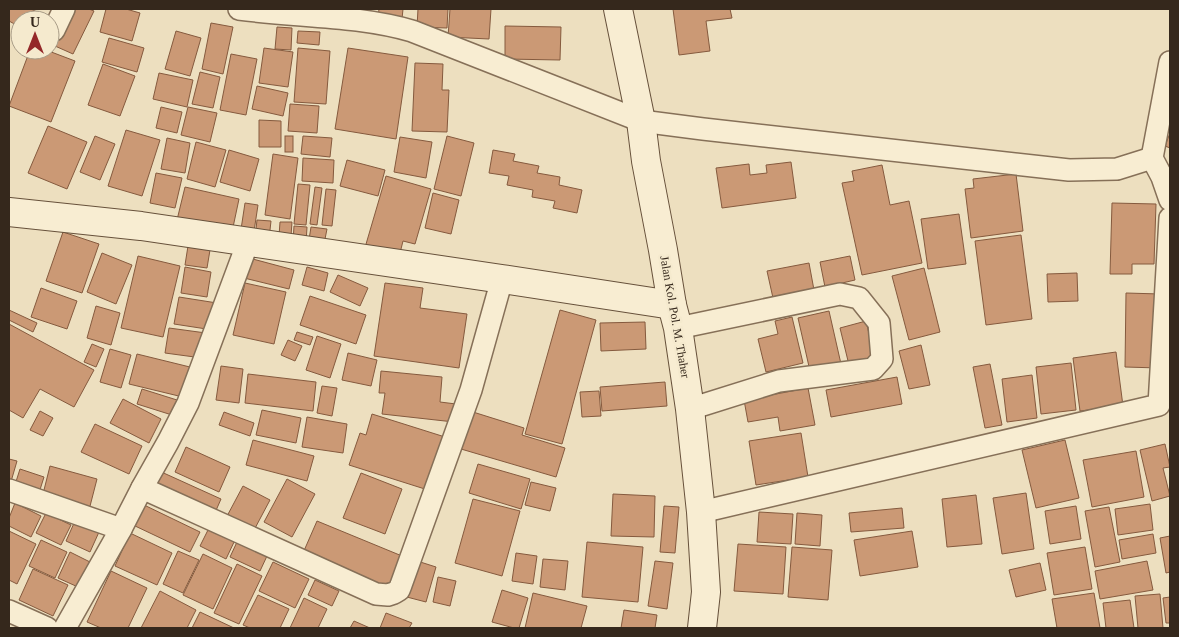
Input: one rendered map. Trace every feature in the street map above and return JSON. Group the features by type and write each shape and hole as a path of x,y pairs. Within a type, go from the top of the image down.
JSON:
{"street":[{"path":"240,9 391,25 412,31 641,121 1069,170 1117,169 1152,158"},
{"name":"Jalan Kol. Pol. M. Thaher","path":"618,9 641,121 646,161 664,250 690,409 701,512 706,592 702,628"},
{"path":"1170,62 1152,158 1162,177 1170,200"},
{"path":"9,212 141,226 502,279 675,317 840,294 858,298 878,323 882,359 873,368 779,381 690,409"},
{"path":"701,512 1165,408 1170,218"},
{"path":"65,628 188,403 248,242"},
{"path":"142,488 287,552 376,594 388,595 394,593 401,585 471,390 502,279"},
{"path":"9,490 121,528"},
{"path":"9,611 47,628"}],"building":[{"path":"9,9 33,10 10,10 9,21"},
{"path":"72,9 89,9 94,11 73,54 60,48 60,35"},
{"path":"106,9 126,9 140,13 132,41 100,32"},
{"path":"379,9 403,9 402,19 378,17"},
{"path":"418,9 448,9 447,28 417,27"},
{"path":"450,9 491,9 489,39 448,37"},
{"path":"673,9 730,9 732,18 706,21 710,51 679,55"},
{"path":"211,23 233,27 223,74 202,69"},
{"path":"505,26 561,27 560,60 505,59"},
{"path":"277,27 292,28 291,50 275,49"},
{"path":"176,31 201,38 190,76 165,69"},
{"path":"298,31 320,32 319,45 297,43"},
{"path":"109,38 144,48 137,72 102,62"},
{"path":"264,48 293,52 288,87 259,83"},
{"path":"298,48 330,51 326,104 294,102"},
{"path":"348,48 408,57 396,139 335,129"},
{"path":"231,54 257,59 246,115 220,110"},
{"path":"60,55 75,61 51,122 9,106 26,60 60,60"},
{"path":"415,63 443,64 442,90 449,90 447,132 412,131"},
{"path":"103,64 135,76 120,116 88,105"},
{"path":"200,72 220,77 213,108 192,104"},
{"path":"159,73 193,80 187,107 153,99"},
{"path":"257,86 288,93 283,116 252,109"},
{"path":"290,104 319,106 317,133 288,131"},
{"path":"161,107 182,112 177,133 156,128"},
{"path":"188,107 217,113 210,142 181,135"},
{"path":"259,120 281,121 281,147 259,147"},
{"path":"48,126 87,142 67,189 28,173"},
{"path":"126,130 160,140 142,196 108,186"},
{"path":"1170,133 1170,148 1165,146"},
{"path":"95,136 115,144 100,180 80,172"},
{"path":"285,136 293,136 293,152 285,152"},
{"path":"303,136 332,138 330,157 301,154"},
{"path":"447,136 474,143 461,196 434,189"},
{"path":"400,137 432,142 426,178 394,172"},
{"path":"167,138 190,143 185,173 161,169"},
{"path":"196,142 226,150 215,187 187,179"},
{"path":"229,150 259,159 250,191 220,182"},
{"path":"493,150 515,154 513,161 539,166 537,173 560,177 559,185 582,190 577,213 553,208 555,201 532,197 533,190 507,185 509,176 489,173"},
{"path":"273,154 298,158 290,219 265,215"},
{"path":"303,158 334,160 333,183 302,181"},
{"path":"347,160 385,170 378,196 340,186"},
{"path":"791,162 796,198 722,208 716,168 749,164 750,175 767,173 766,165"},
{"path":"882,165 890,205 909,201 922,263 862,275 842,183 854,181 852,171"},
{"path":"156,173 182,178 175,208 150,203"},
{"path":"1016,174 1023,231 971,238 965,189 974,188 973,179"},
{"path":"386,176 431,189 415,244 403,241 398,261 364,251"},
{"path":"298,184 310,185 306,225 294,224"},
{"path":"185,187 239,199 232,232 177,220"},
{"path":"315,187 322,188 317,225 310,224"},
{"path":"326,189 336,190 332,226 322,225"},
{"path":"433,193 459,200 451,234 425,228"},
{"path":"245,203 258,205 253,238 240,236"},
{"path":"1112,203 1156,204 1154,264 1132,264 1132,274 1110,274"},
{"path":"959,214 966,264 928,269 921,219"},
{"path":"257,220 271,221 269,239 255,238"},
{"path":"280,222 292,222 291,236 279,236"},
{"path":"294,226 307,227 306,243 293,242"},
{"path":"311,227 327,229 323,249 308,246"},
{"path":"63,232 99,244 82,293 46,281"},
{"path":"1021,235 1032,319 986,325 975,241"},
{"path":"188,246 210,250 207,268 185,265"},
{"path":"102,253 132,265 116,304 87,292"},
{"path":"138,256 180,266 163,337 121,328"},
{"path":"850,256 855,280 825,287 820,262"},
{"path":"249,258 294,270 289,289 244,278"},
{"path":"809,263 814,290 773,298 767,271"},
{"path":"185,267 211,272 207,297 181,293"},
{"path":"307,267 328,273 324,291 302,285"},
{"path":"924,268 940,332 909,340 892,276"},
{"path":"1077,273 1078,301 1048,302 1047,274"},
{"path":"338,275 368,288 360,306 330,292"},
{"path":"245,283 286,292 274,344 233,335"},
{"path":"385,283 423,288 420,308 467,314 459,368 374,356"},
{"path":"41,288 77,301 67,329 31,317"},
{"path":"1126,293 1160,294 1159,368 1125,367"},
{"path":"310,296 366,315 356,344 300,325"},
{"path":"179,297 217,303 213,330 174,324"},
{"path":"96,306 120,313 111,345 87,338"},
{"path":"9,310 37,323 33,332 9,320"},
{"path":"560,310 596,320 562,444 525,434"},
{"path":"829,311 841,364 810,371 798,318"},
{"path":"792,317 803,363 766,372 758,339 778,334 775,321"},
{"path":"866,321 875,359 849,365 840,328"},
{"path":"645,322 646,349 601,351 600,323"},
{"path":"9,324 94,370 74,407 40,389 23,418 9,410"},
{"path":"169,328 206,333 202,358 165,353"},
{"path":"297,332 313,337 310,345 294,340"},
{"path":"317,336 341,344 330,378 306,370"},
{"path":"288,340 302,346 295,361 281,355"},
{"path":"92,344 104,349 96,367 84,362"},
{"path":"921,345 930,385 909,389 899,351"},
{"path":"110,349 131,355 121,388 100,382"},
{"path":"1116,352 1123,406 1080,411 1073,358"},
{"path":"348,353 377,360 371,386 342,380"},
{"path":"137,354 194,368 187,398 129,384"},
{"path":"1071,363 1076,410 1041,414 1036,367"},
{"path":"990,364 1002,425 985,428 973,367"},
{"path":"221,366 243,369 239,403 216,400"},
{"path":"381,371 442,377 440,402 456,404 454,422 382,414 385,393 379,393"},
{"path":"248,374 316,382 313,411 245,403"},
{"path":"1032,375 1037,418 1007,422 1002,379"},
{"path":"897,377 902,404 831,417 826,390"},
{"path":"665,382 667,406 602,411 600,387"},
{"path":"322,386 337,388 332,416 317,413"},
{"path":"808,388 815,425 780,431 778,417 748,422 744,400"},
{"path":"142,389 177,400 172,415 137,404"},
{"path":"599,391 601,416 582,417 580,392"},
{"path":"123,399 161,419 149,443 110,423"},
{"path":"262,410 301,418 296,443 256,435"},
{"path":"40,411 53,418 43,436 30,430"},
{"path":"224,412 254,423 250,436 219,425"},
{"path":"473,412 524,428 522,435 565,448 556,477 461,449"},
{"path":"372,414 445,437 428,490 349,465 360,433 366,435"},
{"path":"307,417 347,424 343,453 302,447"},
{"path":"95,424 142,446 129,474 81,452"},
{"path":"801,433 808,477 756,485 749,441"},
{"path":"253,440 314,456 307,481 246,465"},
{"path":"1065,440 1079,498 1036,508 1022,450"},
{"path":"1165,444 1170,467 1163,468 1170,496 1152,501 1140,450"},
{"path":"186,447 230,467 219,492 175,472"},
{"path":"1136,451 1144,497 1092,507 1083,460"},
{"path":"9,459 17,461 10,485 9,485"},
{"path":"478,464 530,479 521,509 469,493"},
{"path":"50,466 97,479 89,510 42,498"},
{"path":"20,469 44,477 38,496 14,488"},
{"path":"157,470 221,499 214,515 149,486"},
{"path":"361,473 402,489 385,534 343,518"},
{"path":"287,479 315,494 292,537 264,522"},
{"path":"531,482 556,488 550,511 525,505"},
{"path":"243,486 270,500 253,532 226,518"},
{"path":"1026,493 1034,549 1002,554 993,498"},
{"path":"613,494 655,496 654,537 611,536"},
{"path":"976,495 982,544 947,547 942,499"},
{"path":"473,499 520,511 502,576 455,563"},
{"path":"15,503 41,516 31,537 9,526 9,518"},
{"path":"142,504 200,532 190,552 133,525"},
{"path":"1150,504 1153,530 1118,535 1115,509"},
{"path":"664,506 679,507 675,553 660,552"},
{"path":"1076,506 1081,539 1050,544 1045,511"},
{"path":"1109,507 1120,562 1095,567 1085,511"},
{"path":"902,508 904,528 851,532 849,513"},
{"path":"759,512 793,514 791,544 757,542"},
{"path":"46,513 71,525 61,545 36,533"},
{"path":"797,513 822,515 820,546 795,544"},
{"path":"75,521 99,532 90,552 66,541"},
{"path":"317,521 402,556 388,589 303,553"},
{"path":"209,528 235,540 226,559 200,546"},
{"path":"9,531 36,544 17,584 9,580"},
{"path":"912,531 918,567 860,576 854,540"},
{"path":"130,533 172,553 157,585 115,566"},
{"path":"1153,534 1156,553 1122,559 1119,540"},
{"path":"1170,536 1170,572 1166,573 1160,538"},
{"path":"41,540 67,552 55,578 29,566"},
{"path":"237,542 267,556 260,571 230,557"},
{"path":"587,542 643,547 638,602 582,597"},
{"path":"738,544 786,547 783,594 734,591"},
{"path":"792,547 832,550 828,600 788,597"},
{"path":"1085,547 1092,589 1054,595 1047,553"},
{"path":"178,551 199,560 183,593 163,584"},
{"path":"70,552 90,562 78,587 58,578"},
{"path":"516,553 537,556 533,584 512,581"},
{"path":"203,554 232,568 213,609 183,595"},
{"path":"543,559 568,561 565,590 540,587"},
{"path":"414,560 436,567 426,602 403,596"},
{"path":"655,561 673,563 667,609 648,606"},
{"path":"1147,561 1153,590 1100,599 1095,571"},
{"path":"273,562 309,579 295,608 259,591"},
{"path":"1040,563 1046,590 1016,597 1009,570"},
{"path":"237,564 262,576 239,624 214,613"},
{"path":"33,569 68,585 53,616 19,600"},
{"path":"111,571 147,588 128,628 101,628 87,622"},
{"path":"438,577 456,581 450,606 433,602"},
{"path":"315,580 339,591 332,606 308,595"},
{"path":"502,590 528,598 519,628 492,622"},
{"path":"160,591 196,610 187,628 141,628"},
{"path":"533,593 587,606 581,628 525,628"},
{"path":"1094,593 1100,628 1057,628 1052,599"},
{"path":"1160,594 1163,628 1138,628 1135,596"},
{"path":"258,595 289,609 280,628 250,628 243,625"},
{"path":"1170,597 1170,623 1166,623 1163,598"},
{"path":"304,598 327,609 318,628 290,628"},
{"path":"1130,600 1134,628 1106,628 1103,603"},
{"path":"624,610 657,615 655,628 621,628"},
{"path":"200,612 234,628 192,628"},
{"path":"386,613 412,623 409,628 380,628"},
{"path":"354,621 370,628 350,628"}]}
